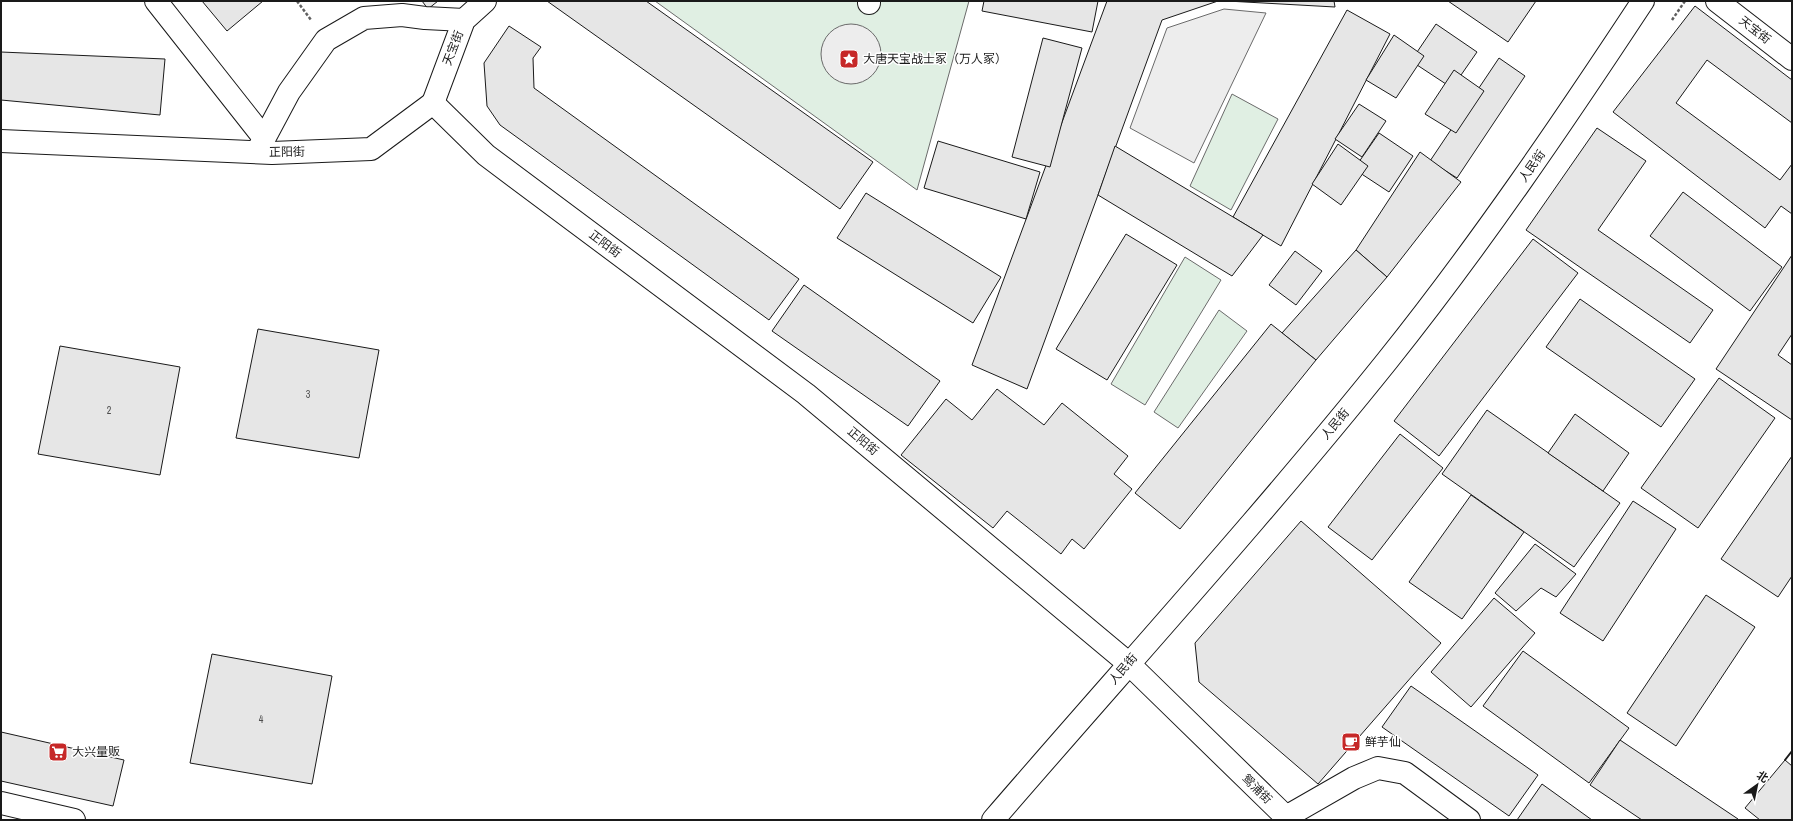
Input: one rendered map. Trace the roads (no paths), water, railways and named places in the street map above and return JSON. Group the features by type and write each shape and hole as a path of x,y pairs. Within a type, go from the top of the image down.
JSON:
{"street":[{"path":"156,1 260,145 289,92 326,40 364,18 402,15 464,20"},
{"path":"411,1 425,18"},
{"name":"天宝街","path":"433,103 464,20 485,1"},
{"name":"人民街","path":"993,820 1208,572 1387,361 1472,251 1565,119 1643,1"},
{"name":"天宝街","path":"1717,1 1792,59"},
{"name":"正阳街","path":"1,141 260,145 371,149 433,103 486,155 806,394 1128,663"},
{"name":"鸳浦街","path":"1128,663 1286,819 1354,778 1378,768 1405,773 1469,820"},
{"path":"1,803 74,820"}],"place":[{"name":"大唐天宝战士冢（万人冢）","path":"849,59"},
{"name":"鲜芋仙","path":"1351,742"},
{"name":"大兴量贩","path":"58,752"}]}
